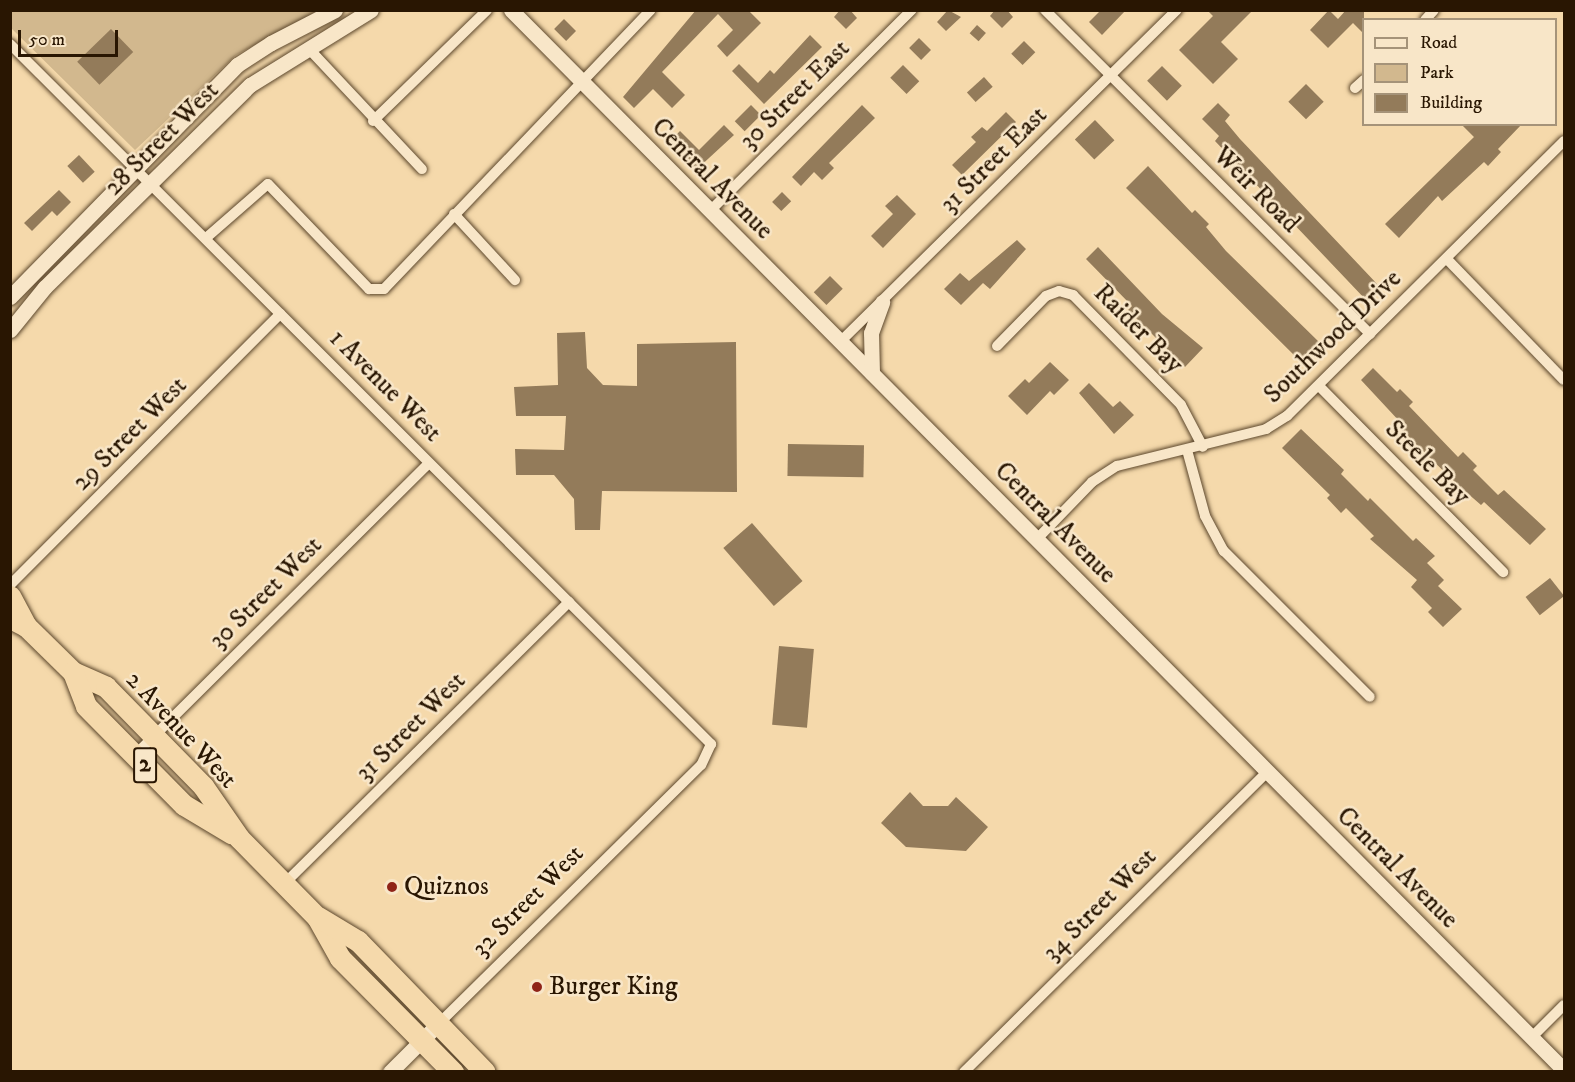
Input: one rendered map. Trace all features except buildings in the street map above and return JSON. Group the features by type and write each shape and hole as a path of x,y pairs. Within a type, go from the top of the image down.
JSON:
{"highway":[{"name":"2 Avenue West","path":"10,596 18,622 73,672 106,687 203,786 239,838 284,884 317,917 358,941 485,1071"},
{"name":"2 Avenue West","path":"73,672 86,706 184,805 239,838"},
{"name":"2 Avenue West","path":"317,917 340,958 453,1071"}],"street":[{"name":"28 Street West","path":"10,297 135,168 249,56 335,10"},
{"name":"28 Street West","path":"10,330 45,287 250,86 311,51 371,10"},
{"path":"373,122 487,10"},
{"name":"Central Avenue","path":"511,10 1564,1070"},
{"path":"206,238 268,184 369,289 384,289 651,10"},
{"name":"30 Street East","path":"710,211 912,10"},
{"name":"Weir Road","path":"1045,10 1370,334"},
{"name":"31 Street East","path":"840,342 1177,10"},
{"name":"1 Avenue West","path":"10,44 711,744 701,765"},
{"path":"311,51 373,122 422,169"},
{"path":"1355,88 1362,82"},
{"name":"Southwood Drive","path":"1037,539 1092,482 1117,466 1203,447 1266,429 1319,386 1564,141"},
{"path":"454,214 516,280"},
{"path":"1448,259 1564,380"},
{"name":"Raider Bay","path":"997,346 1046,296 1059,291 1073,295 1181,405 1203,447"},
{"path":"872,373 871,333 882,302"},
{"name":"29 Street West","path":"10,585 280,314"},
{"name":"Steele Bay","path":"1319,386 1503,572"},
{"path":"1187,450 1205,516 1224,551 1370,697"},
{"name":"30 Street West","path":"135,755 429,463"},
{"name":"31 Street West","path":"284,884 568,602"},
{"name":"32 Street West","path":"390,1071 701,765"},
{"name":"34 Street West","path":"964,1071 1268,771"},
{"path":"1532,1037 1564,1005"}],"green space":[{"path":"10,11 317,11 236,55 135,150 11,28"}],"place":[{"name":"Quiznos","path":"392,887"},
{"name":"Burger King","path":"537,987"}]}
